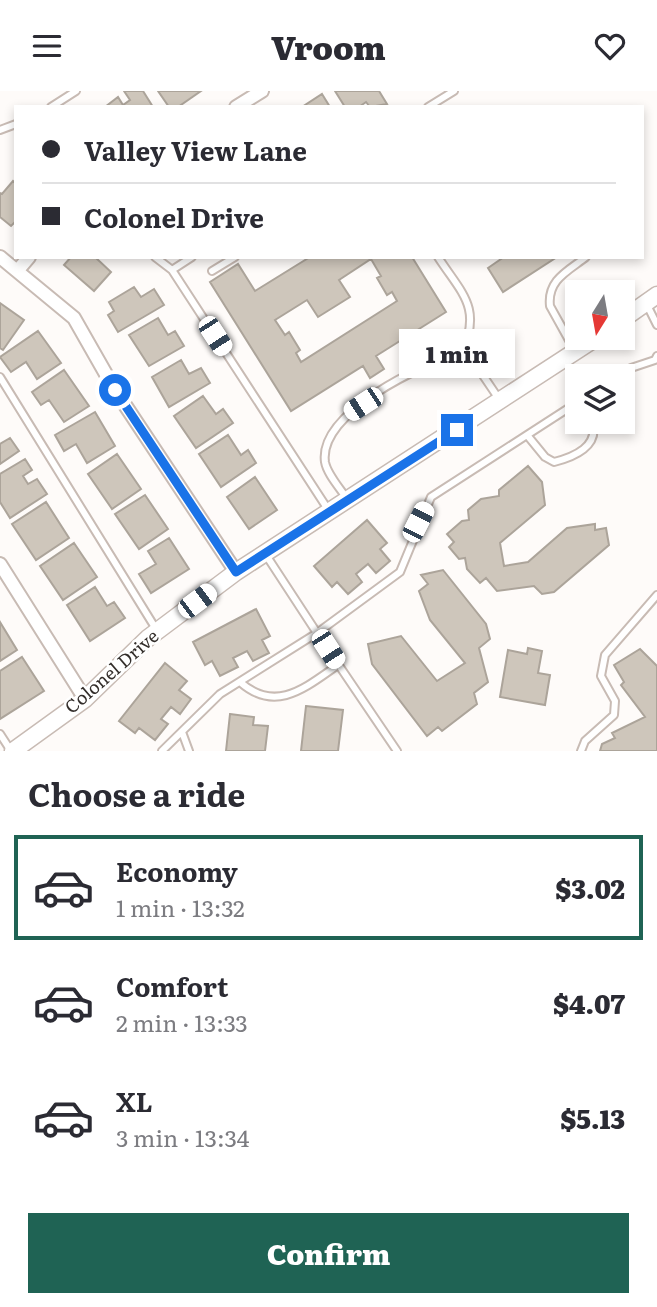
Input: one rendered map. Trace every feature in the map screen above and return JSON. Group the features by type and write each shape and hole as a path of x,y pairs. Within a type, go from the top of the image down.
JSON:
{"street":[{"path":"239,105 262,91"},
{"path":"0,257 74,318 115,390 236,572"},
{"path":"18,270 27,259"},
{"path":"635,310 651,299"},
{"name":"Colonel Drive","path":"12,751 85,699 157,631 236,572 579,350"},
{"path":"0,565 85,699"}],"lane":[{"path":"54,105 76,91"},
{"path":"431,105 454,91"},
{"path":"158,259 172,270 330,512"},
{"path":"172,270 189,259"},
{"path":"212,271 232,259"},
{"path":"348,500 325,465 331,434 342,417 424,365 462,353 470,334 472,313 439,259"},
{"path":"576,352 549,298 554,282 583,259"},
{"path":"651,299 657,325"},
{"path":"462,353 478,368 501,401"},
{"path":"635,367 655,361 657,356"},
{"path":"0,377 157,631"},
{"path":"162,751 220,694 317,633 400,572 431,497 565,410"},
{"path":"527,435 545,457 554,462 580,452 591,442 594,434"},
{"path":"265,553 397,751"},
{"path":"580,751 585,741 614,715 615,701 601,676 605,655 657,595"},
{"path":"240,682 254,695 285,696 301,690 338,665"},
{"path":"182,732 189,751"},
{"path":"0,734 12,751"}],"building":[{"path":"124,91 143,91 152,105 123,105 130,100"},
{"path":"158,91 201,91 181,105 168,105"},
{"path":"335,91 379,91 387,104 368,105 366,102 362,105 344,105"},
{"path":"322,94 329,105 305,105"},
{"path":"118,97 123,105 108,105"},
{"path":"13,181 14,223 11,226 0,217 0,193"},
{"path":"69,259 97,259 111,272 94,291 64,265"},
{"path":"307,259 371,259 413,259 446,312 376,356 384,369 370,378 363,366 291,411 210,282 238,264 255,291","holes":["371,259 381,276 377,278 387,295 392,292 397,301 301,362 296,353 300,350 289,332 285,335 275,320 307,300 318,317 350,297 339,280"]},
{"path":"501,259 554,259 503,292 488,268"},
{"path":"134,287 141,297 154,289 164,305 118,332 108,315 114,311 109,302"},
{"path":"0,303 24,320 3,350 0,348"},
{"path":"158,318 168,335 175,331 184,346 149,366 129,335"},
{"path":"38,331 61,363 37,379 26,362 11,372 0,357"},
{"path":"181,360 189,374 201,368 210,383 169,407 152,377"},
{"path":"64,370 89,406 64,422 49,400 41,405 32,392"},
{"path":"203,396 216,414 223,409 233,423 196,448 174,416"},
{"path":"95,412 115,446 87,463 76,444 64,451 55,435"},
{"path":"228,435 241,455 248,450 256,463 221,487 199,454"},
{"path":"10,438 19,451 0,464 0,444"},
{"path":"117,454 141,489 112,509 88,474"},
{"path":"25,459 32,470 23,476 28,484 37,479 47,494 10,518 0,502 0,474"},
{"path":"528,466 542,482 545,505 500,543 504,566 528,562 567,528 595,524 595,530 606,528 609,545 554,592 542,594 534,586 497,591 486,578 480,583 467,569 465,558 459,559 449,547 454,542 447,534 462,521 469,520 468,510 481,499 499,496 499,490"},
{"path":"255,477 277,510 249,529 227,497"},
{"path":"145,495 168,529 139,549 115,514"},
{"path":"46,502 69,538 36,560 12,524"},
{"path":"367,520 387,543 380,549 390,561 376,573 368,564 356,574 362,582 348,594 337,582 332,587 314,566"},
{"path":"169,538 189,569 151,593 139,574 156,564 148,551"},
{"path":"74,543 97,577 63,600 40,566"},
{"path":"443,570 486,624 490,639 479,648 488,682 474,693 477,704 442,731 438,727 427,736 372,664 368,644 401,636 437,681 465,663 430,620 419,591 428,584 421,575"},
{"path":"95,587 107,606 114,602 125,618 90,641 67,605"},
{"path":"256,609 270,636 262,640 269,653 253,661 247,651 233,658 238,667 220,676 212,661 205,665 193,642"},
{"path":"0,622 17,650 0,661"},
{"path":"528,648 542,651 538,673 550,675 545,705 500,697 508,650 527,654"},
{"path":"640,649 657,666 657,751 600,751 602,744 615,738 612,733 645,717 621,685 624,682 614,665"},
{"path":"22,657 44,691 0,719 0,671"},
{"path":"165,663 187,681 179,690 191,699 180,714 171,707 161,719 168,724 155,740 139,728 135,733 119,721"},
{"path":"306,706 343,710 338,751 301,751"},
{"path":"230,714 254,717 253,725 268,726 265,751 226,751"}],"route":[{"path":"115,390 236,572 457,430"}]}
